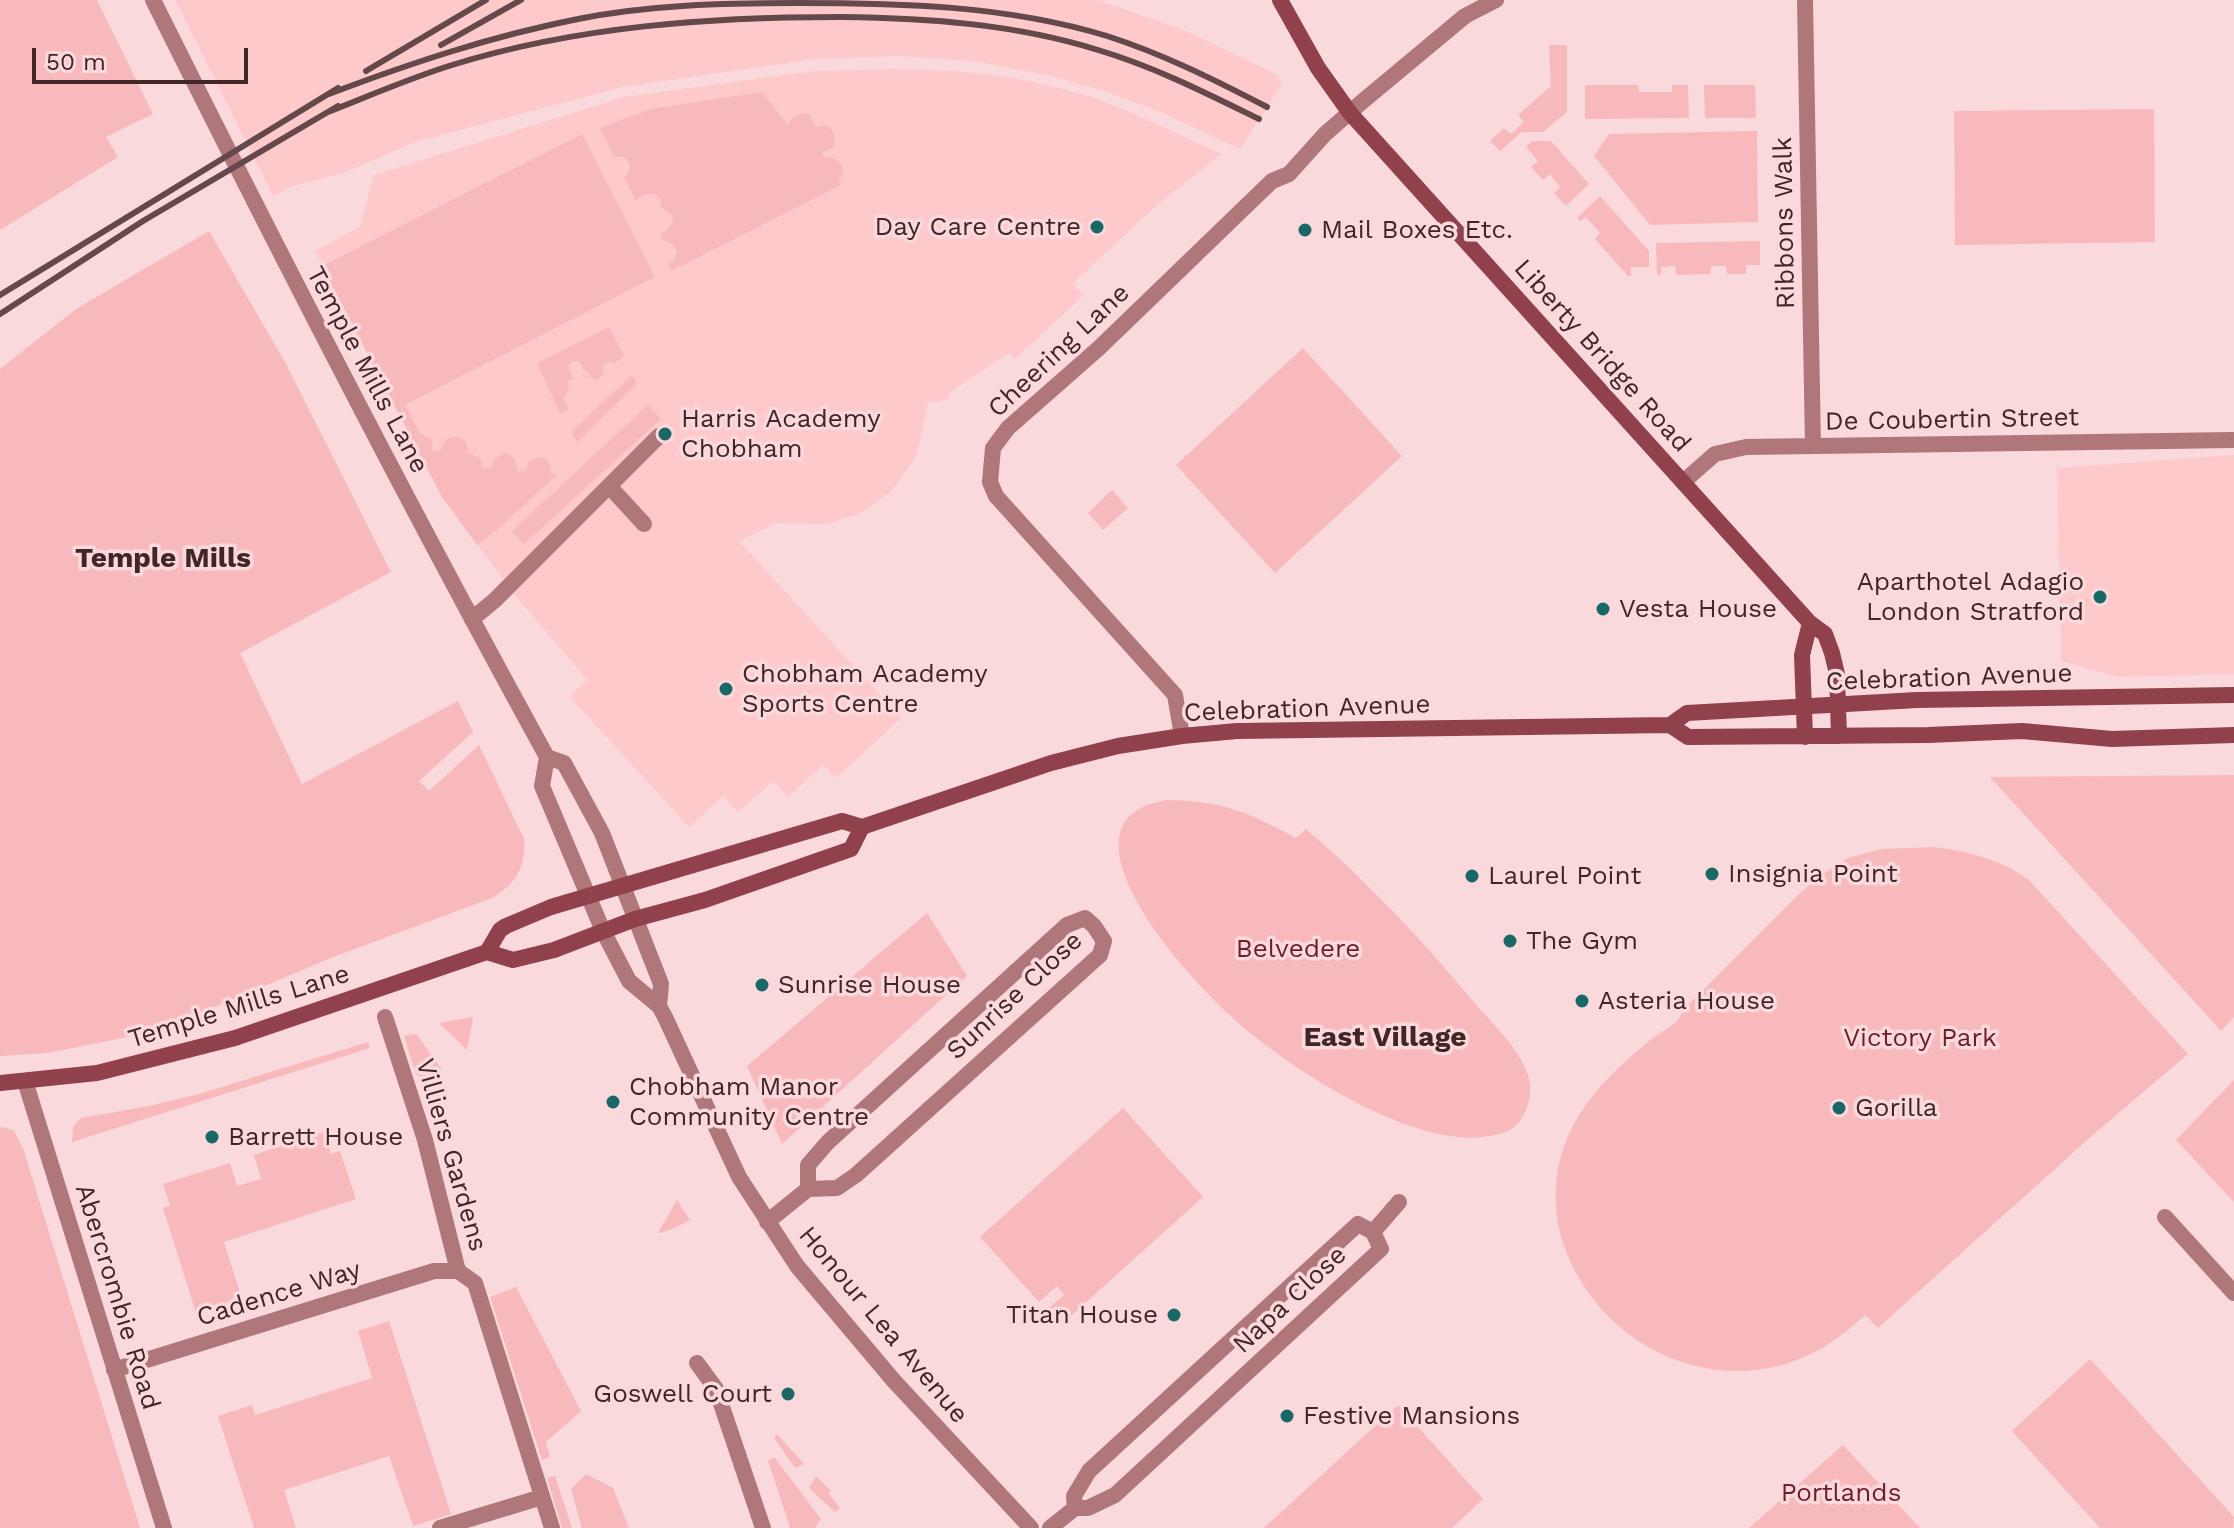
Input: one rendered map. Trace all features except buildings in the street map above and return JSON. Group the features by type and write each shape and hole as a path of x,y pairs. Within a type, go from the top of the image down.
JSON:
{"street":[{"name":"Temple Mills Lane","path":"153,0 328,349 547,757 542,786 603,931"},
{"name":"Liberty Bridge Road","path":"1280,0 1318,68 1350,113 1810,623 1825,634 1837,674 1839,736"},
{"name":"Cheering Lane","path":"1182,736 1175,695 996,496 990,482 993,448 1008,428 1099,348 1272,181 1289,174 1325,134 1465,16 1496,0"},
{"name":"Ribbons Walk","path":"1805,0 1813,446"},
{"path":"472,619 659,436"},
{"name":"De Coubertin Street","path":"1683,482 1715,454 1746,447 2234,440"},
{"path":"609,486 644,524"},
{"path":"1805,737 1802,655 1810,623"},
{"name":"Celebration Avenue","path":"621,886 842,821 862,827 1051,763 1118,746 1182,736 1237,731 1670,725 1687,713 1839,704 2234,695"},
{"name":"Celebration Avenue","path":"1670,725 1688,737 2022,731 2112,739 2234,735"},
{"name":"Temple Mills Lane","path":"0,1083 97,1073 235,1038 487,952 513,960 554,950 635,919 602,833 564,763 547,757"},
{"name":"Celebration Avenue","path":"635,919 705,900 851,849 862,827"},
{"name":"Temple Mills Lane","path":"487,952 500,930 506,926 621,886"},
{"name":"Sunrise Close","path":"767,1222 808,1189 837,1188 856,1175 1100,955 1104,941 1094,926 1085,918 1067,925 828,1142 808,1165 808,1189"},
{"name":"Honour Lea Avenue","path":"635,919 661,984 659,1006"},
{"name":"Honour Lea Avenue","path":"603,931 629,981 659,1006 739,1177 797,1266 894,1381 1031,1528"},
{"name":"Villiers Gardens","path":"385,1017 425,1140 458,1271 475,1283 552,1528"},
{"name":"Abercrombie Road","path":"25,1081 164,1528"},
{"path":"1373,1232 1399,1202"},
{"path":"2165,1217 2234,1293"},
{"name":"Napa Close","path":"1050,1528 1075,1508 1088,1508 1115,1495 1163,1454 1381,1249 1373,1232 1358,1224 1089,1471 1074,1496 1075,1508"},
{"name":"Cadence Way","path":"114,1370 434,1271 458,1271"},
{"path":"697,1363 716,1389 763,1528"},
{"path":"440,1528 542,1497"}],"shaded area":[{"path":"175,0 1098,0 1186,31 1276,74 1282,84 1240,149 1163,113 1104,91 1047,75 973,61 899,56 815,59 622,87 415,142 346,172 290,187 273,196"},
{"name":"Harris Academy Chobham","path":"814,71 956,71 1015,78 1054,87 1092,97 1221,154 1155,207 1073,283 1084,295 1015,359 1009,353 949,393 948,400 928,402 916,457 891,492 859,514 827,524 776,523 739,541 901,718 836,778 823,765 788,797 773,781 738,812 723,796 689,827 570,697 587,680 516,596 442,497 315,251 360,227 374,175 624,97"},
{"path":"2234,455 2234,674 2119,677 2061,661 2057,468"}],"green space":[{"path":"0,0 97,0 153,114 106,137 118,157 0,230"},
{"path":"1549,45 1567,45 1567,112 1543,132 1522,132 1500,151 1490,141 1504,128 1511,134 1524,122 1518,115 1551,86"},
{"path":"1585,85 1638,85 1639,92 1672,92 1672,85 1688,85 1689,118 1585,119"},
{"path":"1704,85 1755,85 1756,118 1705,118"},
{"path":"762,92 788,125 791,119 802,113 810,115 816,127 826,125 831,129 835,137 834,147 822,153 823,157 834,159 841,165 844,172 839,181 841,185 671,271 668,264 675,259 677,250 671,243 660,239 660,235 673,223 672,215 661,207 660,199 655,194 644,194 636,201 624,178 630,170 629,163 624,157 614,157 600,128 651,109"},
{"path":"2154,109 2155,242 1955,245 1954,111"},
{"path":"1757,131 1758,222 1650,225 1594,156 1609,134"},
{"path":"582,134 655,277 405,405 420,433 431,439 433,450 441,451 447,439 453,436 465,441 469,453 480,458 483,468 491,468 493,460 504,453 515,459 517,471 525,471 530,460 539,458 548,461 551,474 558,474 477,545 442,497 322,266"},
{"path":"1532,141 1551,141 1589,184 1566,206 1554,193 1560,187 1550,174 1543,180 1531,167 1538,161 1526,147"},
{"path":"1600,196 1649,251 1649,267 1631,267 1631,276 1628,276 1595,239 1600,233 1586,217 1580,221 1577,218"},
{"path":"209,231 286,364 391,572 240,653 302,784 458,701 473,732 419,781 429,791 479,745 524,839 521,866 513,881 492,898 336,956 157,1031 48,1053 0,1056 0,369 76,309"},
{"path":"1760,241 1760,265 1746,265 1746,274 1727,274 1726,266 1711,266 1710,274 1676,275 1675,266 1661,267 1661,275 1657,275 1656,243"},
{"path":"609,327 624,355 614,364 610,361 604,364 604,373 597,380 591,378 579,361 570,362 573,378 567,382 569,390 564,398 569,410 560,413 537,363"},
{"path":"1303,348 1402,456 1275,573 1176,465"},
{"path":"632,375 637,384 577,442 571,432"},
{"path":"648,405 661,419 524,544 512,531"},
{"path":"1112,490 1128,508 1103,530 1088,513"},
{"path":"2234,775 2234,1017 2221,1031 1990,777"},
{"name":"Belvedere","path":"1167,800 1204,803 1234,810 1296,838 1306,829 1352,871 1438,960 1519,1056 1528,1075 1530,1093 1526,1111 1517,1125 1508,1131 1483,1137 1452,1136 1417,1128 1381,1114 1309,1075 1276,1053 1223,1009 1164,943 1139,905 1122,867 1119,840 1126,821 1142,807"},
{"name":"Victory Park","path":"1935,847 1984,857 2028,879 2188,1054 1878,1328 1865,1315 1811,1354 1775,1367 1738,1371 1701,1367 1667,1356 1635,1338 1607,1314 1583,1285 1562,1238 1556,1198 1558,1170 1565,1144 1580,1114 1611,1075 1649,1041 1675,1023 1686,1007 1821,875 1848,858 1882,849"},
{"path":"927,913 967,976 782,1144 747,1066"},
{"path":"472,1017 467,1050 439,1023"},
{"path":"416,1034 441,1068 439,1073 424,1079 416,1074 404,1036"},
{"path":"368,1042 370,1048 72,1142 73,1127 81,1118 199,1094"},
{"path":"2234,1080 2234,1202 2176,1140"},
{"path":"1123,1108 1203,1197 1063,1323 1049,1308 1064,1295 1057,1286 1039,1302 980,1237"},
{"path":"0,1128 14,1131 23,1148 140,1528 0,1528"},
{"path":"324,1132 331,1154 340,1151 356,1199 224,1242 241,1296 197,1316 163,1208 170,1205 163,1184 230,1163 237,1186 261,1179 254,1155"},
{"path":"677,1200 690,1220 658,1233"},
{"path":"516,1287 581,1411 546,1442 550,1457 542,1460 490,1297"},
{"path":"389,1321 451,1514 413,1526 389,1456 284,1490 296,1528 254,1528 218,1416 252,1405 255,1415 372,1378 358,1331"},
{"path":"2090,1359 2234,1517 2233,1528 2100,1528 2012,1431"},
{"path":"1398,1405 1483,1499 1452,1528 1264,1528"},
{"path":"777,1434 804,1464 795,1468 774,1438"},
{"name":"Portlands","path":"1843,1445 1920,1528 1749,1528"},
{"path":"775,1458 821,1519 815,1528 790,1528 768,1460"},
{"path":"586,1474 613,1488 629,1528 582,1528 571,1489"},
{"path":"555,1476 572,1528 562,1528 547,1478"},
{"path":"816,1476 831,1491 828,1493 840,1508 835,1512 809,1488"}],"railway":[{"path":"366,71 486,0"},
{"path":"441,45 521,0"},
{"path":"329,94 452,51 578,19 686,6 834,3 952,8 1069,26 1148,51 1267,107"},
{"path":"328,112 452,65 548,41 645,26 743,19 841,17 971,24 1067,41 1160,72 1259,119"},
{"path":"0,295 338,88"},
{"path":"0,314 143,221 338,106"}],"place":[{"name":"Day Care Centre","path":"1097,227"},
{"name":"Mail Boxes Etc.","path":"1305,230"},
{"name":"Harris Academy Chobham","path":"665,434"},
{"name":"Aparthotel Adagio London Stratford","path":"2100,597"},
{"name":"Vesta House","path":"1603,609"},
{"name":"Chobham Academy Sports Centre","path":"726,689"},
{"name":"Insignia Point","path":"1712,874"},
{"name":"Laurel Point","path":"1472,876"},
{"name":"The Gym","path":"1510,941"},
{"name":"Sunrise House","path":"762,985"},
{"name":"Asteria House","path":"1582,1001"},
{"name":"Chobham Manor Community Centre","path":"613,1102"},
{"name":"Gorilla","path":"1839,1108"},
{"name":"Barrett House","path":"212,1137"},
{"name":"Titan House","path":"1174,1315"},
{"name":"Goswell Court","path":"788,1394"},
{"name":"Festive Mansions","path":"1287,1416"}],"district":[{"name":"Temple Mills","path":"163,559"},
{"name":"East Village","path":"1385,1038"}]}
